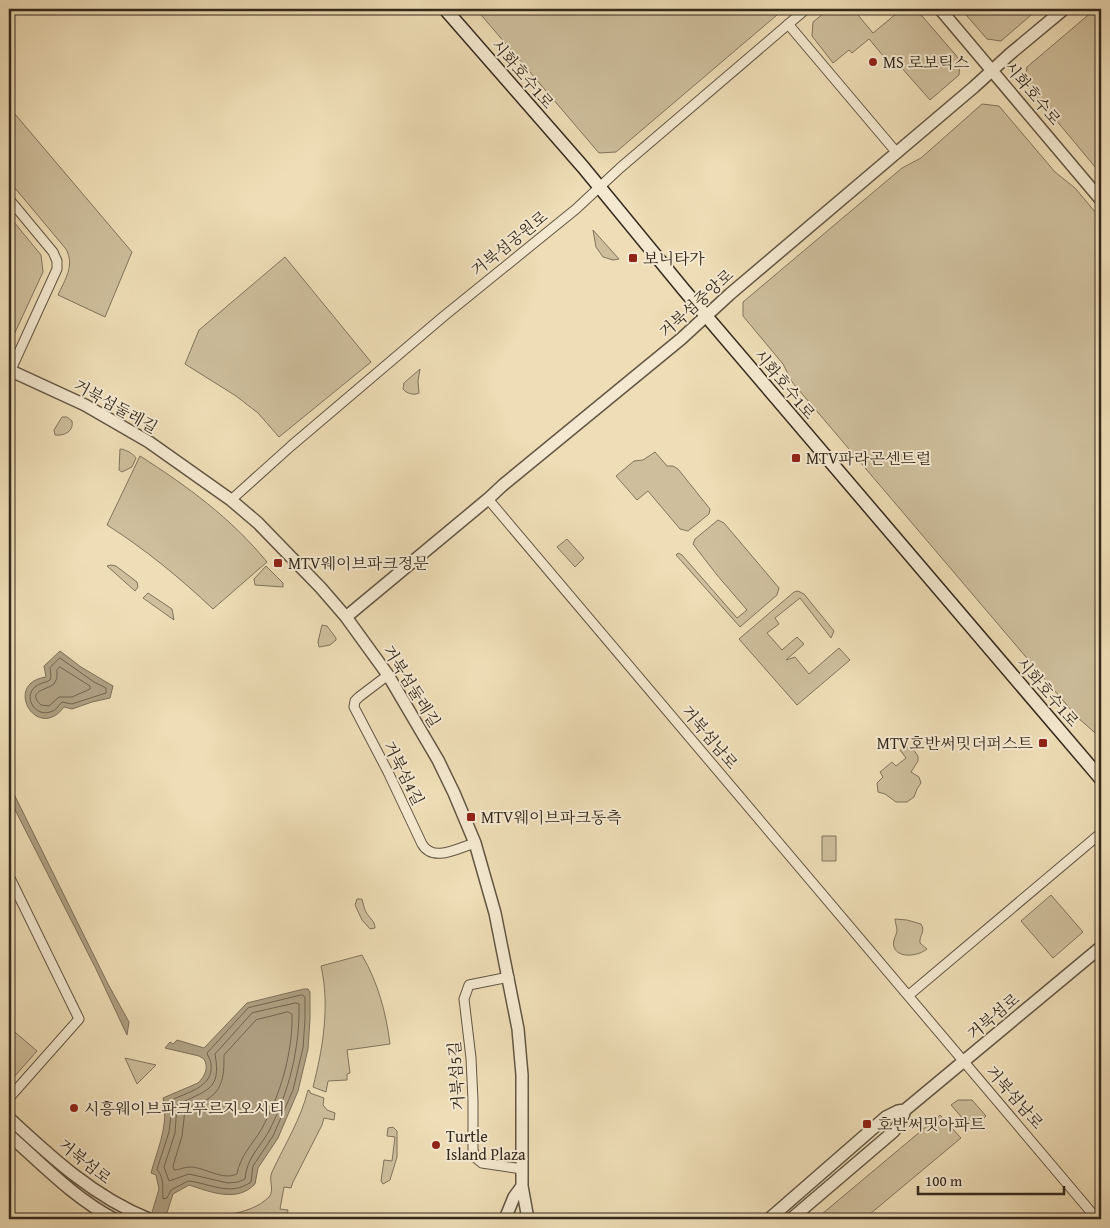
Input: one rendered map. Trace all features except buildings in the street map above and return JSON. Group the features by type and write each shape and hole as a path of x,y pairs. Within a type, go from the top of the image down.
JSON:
{"main road":[{"name":"시화호수1로","path":"445,9 599,187 706,316 1101,779"}],"street":[{"name":"거북섬공원로","path":"230,500 414,341 576,209 599,187 806,9"},
{"name":"시화호수로","path":"940,9 1101,200"},
{"name":"거북섬중앙로","path":"346,617 503,485 681,340 706,316 1064,9"},
{"path":"788,24 897,153"},
{"path":"9,198 53,252 57,261 57,269 9,372"},
{"name":"거북섬둘레길","path":"9,372 85,405 149,442 230,500 258,523 321,588 346,617 388,674 438,760 475,844 493,904 518,1029 522,1075 522,1186 529,1218"},
{"name":"거북섬남로","path":"488,499 1022,1128 1097,1219"},
{"name":"거북섬4길","path":"388,674 359,696 355,701 354,707 388,772 422,844 432,854 441,854 475,844"},
{"path":"909,995 1101,834"},
{"path":"9,876 79,1019 9,1098"},
{"name":"거북섬로","path":"905,1110 1101,947"},
{"name":"거북섬5길","path":"509,977 469,985 464,999 472,1076 473,1150 476,1158 482,1163 522,1168"},
{"path":"768,1219 886,1117 898,1110 905,1110 901,1122 893,1132 791,1219"},
{"name":"거북섬로","path":"9,1118 80,1180 122,1208 144,1217"},
{"path":"9,1135 92,1207 114,1219"},
{"path":"505,1219 514,1197 522,1186"}],"shaded area":[{"path":"476,9 784,9 616,152 599,153"},
{"path":"829,9 853,9 873,33 902,9 916,9 960,60 959,75 930,100 900,66 895,70 869,39 852,53 849,50 833,63 812,36 813,22"},
{"path":"961,9 1038,9 1001,41 987,39"},
{"path":"1093,11 1101,12 1101,174 1025,83 1027,67"},
{"path":"982,104 999,106 1055,172 1075,188 1101,219 1101,738 1077,717 792,382 783,364 743,316 743,302 902,168 921,158"},
{"path":"9,107 132,252 105,317 58,295 68,272 69,255 9,181"},
{"path":"9,216 41,255 43,272 12,339 9,340"},
{"path":"593,230 619,259 613,260 603,257 596,247"},
{"path":"285,257 371,362 279,437 258,413 236,396 185,364 199,330"},
{"path":"420,369 419,393 406,392 403,389 404,383"},
{"path":"62,417 67,417 72,421 72,428 65,434 55,435 54,430"},
{"path":"120,449 129,452 136,458 132,467 122,472 119,470"},
{"path":"655,452 667,466 673,466 678,469 710,509 709,514 688,531 680,529 648,491 637,500 616,476 634,461 643,460"},
{"path":"140,456 208,504 239,531 267,562 213,609 162,564 107,525"},
{"path":"718,520 724,523 779,588 777,595 740,627 676,555 678,553 682,555 737,618 747,610 693,544 695,539"},
{"path":"567,539 584,558 575,567 557,547"},
{"path":"107,566 116,566 137,582 138,587 135,591"},
{"path":"266,566 283,583 283,587 255,585 254,579"},
{"path":"798,591 804,594 834,631 831,638 800,598 775,618 779,624 767,633 782,650 797,637 804,644 786,660 795,657 809,674 839,648 850,660 797,705 739,639 794,592"},
{"path":"148,593 172,609 174,620 143,598"},
{"path":"322,625 327,626 336,640 330,645 319,647 318,642"},
{"path":"909,747 918,756 918,761 911,772 919,777 921,783 914,797 907,802 896,802 885,794 878,792 877,783 883,777 880,772 892,762 896,766 906,758 900,750"},
{"path":"822,836 836,836 836,861 822,861"},
{"path":"1051,895 1083,932 1053,958 1021,921"},
{"path":"357,899 362,899 365,910 375,928 370,929 362,920 355,905"},
{"path":"895,919 921,924 923,931 920,943 927,949 914,955 904,955 896,951 894,947 897,931"},
{"path":"362,955 373,976 380,998 390,1044 347,1050 350,1073 347,1074 347,1080 328,1081 326,1092 313,1087 320,1057 325,1012 324,981 321,966"},
{"path":"9,1027 37,1051 9,1081"},
{"path":"125,1058 156,1065 137,1084"},
{"path":"308,1090 310,1093 324,1098 323,1105 327,1110 335,1113 334,1120 324,1118 291,1188 284,1187 280,1209 288,1210 287,1216 312,1219 262,1217 244,1219 230,1214 261,1204 271,1194 272,1172 297,1121"},
{"path":"958,1100 972,1100 986,1116 972,1129 951,1105"},
{"path":"940,1115 961,1138 864,1219 816,1219"},
{"path":"393,1127 397,1131 397,1157 390,1180 383,1184 381,1181 384,1160 392,1161 395,1137 387,1136 388,1128"}],"water":[{"path":"60,651 81,667 113,686 110,698 72,709 64,707 54,716 44,718 35,715 28,708 25,699 26,689 33,681 46,677 44,666"},
{"path":"9,784 108,984 129,1022 127,1035 96,969 9,798"},
{"path":"308,989 310,992 310,1019 308,1049 298,1091 278,1138 258,1168 255,1184 248,1190 232,1195 215,1193 189,1185 173,1194 165,1219 150,1219 159,1189 156,1175 151,1173 164,1127 163,1098 198,1083 206,1069 204,1059 199,1056 165,1048 170,1042 173,1044 177,1040 204,1048 247,1003"}],"place":[{"name":"MS 로보틱스","path":"873,62"},
{"name":"보니타가","path":"633,258"},
{"name":"MTV파라곤센트럴","path":"796,458"},
{"name":"MTV웨이브파크정문","path":"278,563"},
{"name":"MTV호반써밋더퍼스트","path":"1043,743"},
{"name":"MTV웨이브파크동측","path":"471,817"},
{"name":"시흥웨이브파크푸르지오시티","path":"74,1108"},
{"name":"호반써밋아파트","path":"867,1124"},
{"name":"Turtle Island Plaza","path":"436,1145"}]}
